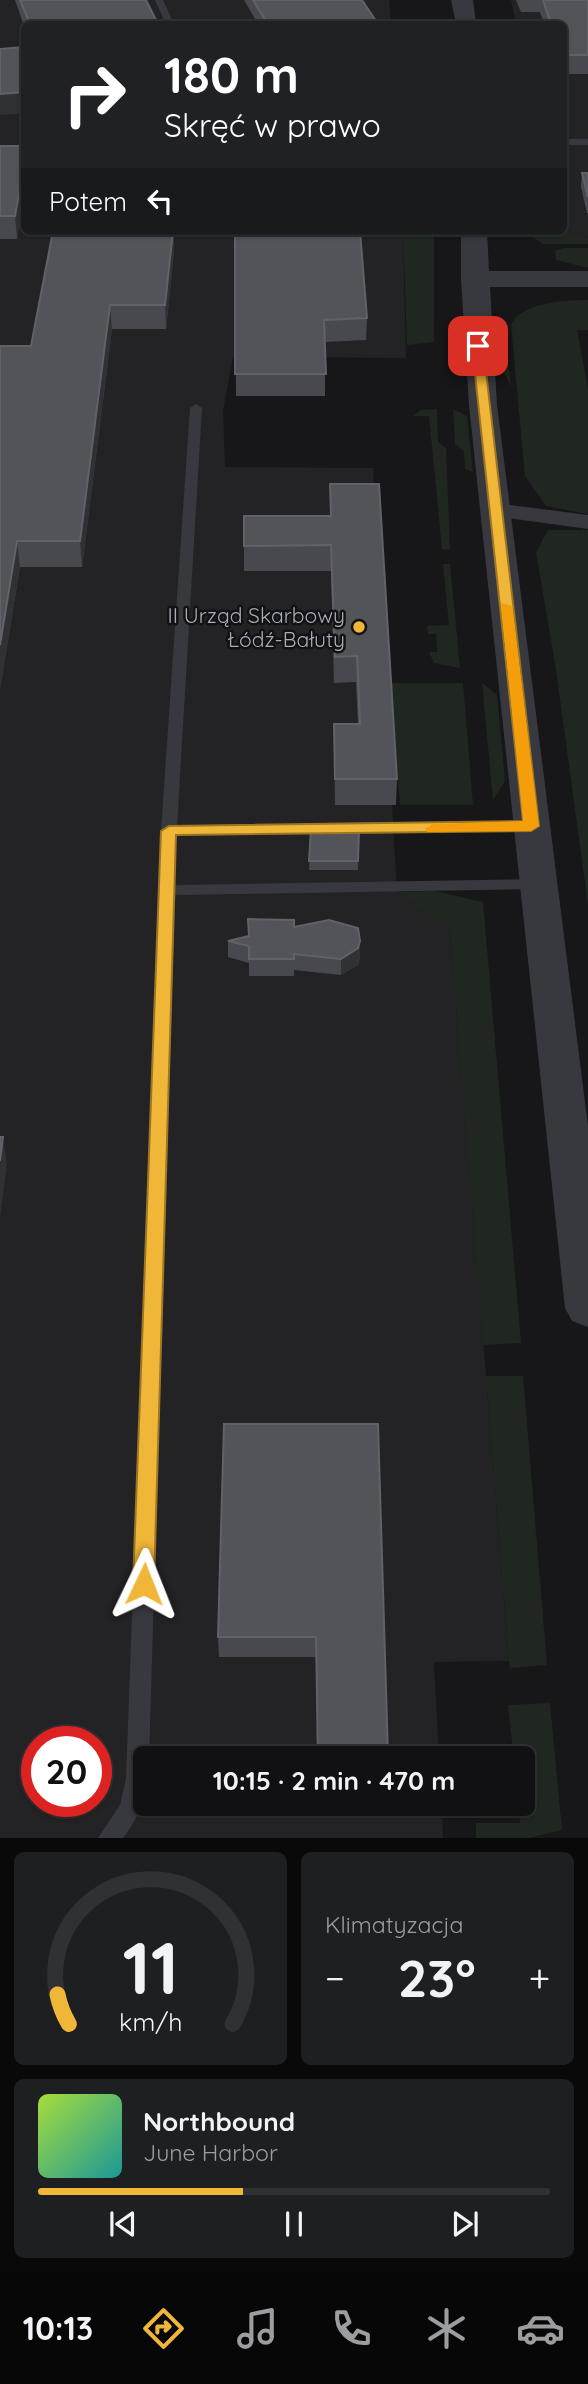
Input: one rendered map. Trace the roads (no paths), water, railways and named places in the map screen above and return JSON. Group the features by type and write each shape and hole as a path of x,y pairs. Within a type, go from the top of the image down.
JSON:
{"street":[{"path":"462,0 466,21"},
{"path":"474,235 474,279 483,405 588,1308"},
{"path":"474,279 588,279"},
{"path":"495,510 588,522"}],"lane":[{"path":"159,0 169,21"},
{"path":"567,142 588,142"},
{"path":"109,1838 130,1810 137,1779 169,831 196,408"},
{"path":"169,831 531,826"},
{"path":"167,890 538,884"}],"place":[{"name":"II Urząd Skarbowy Łódź-Bałuty","path":"359,627"}]}
